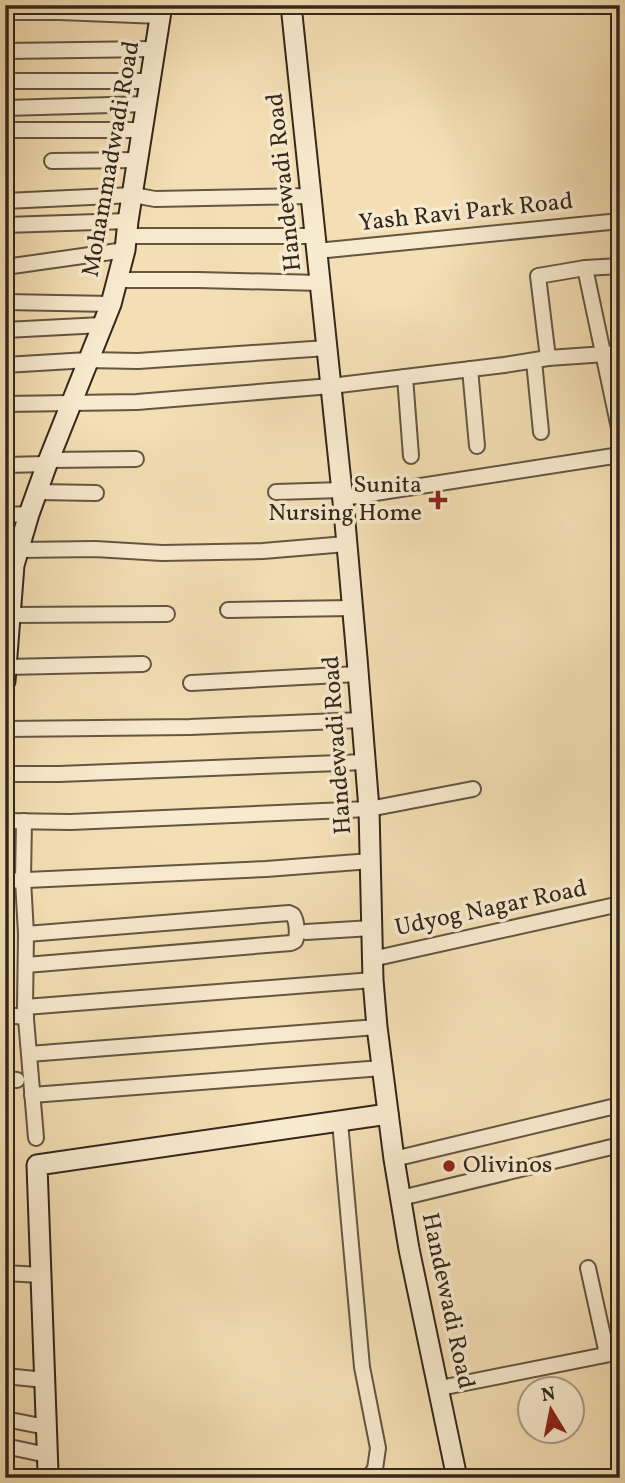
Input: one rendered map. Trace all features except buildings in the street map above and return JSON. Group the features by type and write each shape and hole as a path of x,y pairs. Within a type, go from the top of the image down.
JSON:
{"main road":[{"name":"Handewadi Road","path":"291,5 342,494 362,720 369,809 372,958 377,1027 394,1159 457,1478"},
{"name":"Mohammadwadi Road","path":"6,673 14,565 18,550 48,462 118,280 161,11"},
{"path":"46,1478 47,1427 37,1165 388,1114"}],"street":[{"path":"5,12 161,11"},
{"path":"5,51 155,49"},
{"path":"5,81 150,81"},
{"path":"5,108 147,104"},
{"path":"5,130 143,130"},
{"path":"52,162 138,160"},
{"path":"5,201 133,195 155,199 311,196"},
{"name":"Yash Ravi Park Road","path":"127,236 316,243 620,221"},
{"path":"5,225 127,236"},
{"path":"5,267 127,236"},
{"path":"541,432 538,276 585,268 620,266"},
{"path":"585,268 620,433"},
{"path":"118,280 320,283"},
{"path":"5,302 111,304"},
{"path":"5,330 102,325"},
{"path":"5,365 327,348"},
{"path":"5,404 137,402 331,386 541,359 620,353"},
{"path":"470,369 477,446"},
{"path":"405,377 411,456"},
{"path":"276,492 342,494 620,455"},
{"path":"5,465 136,459"},
{"path":"38,492 96,493"},
{"path":"5,514 29,514"},
{"path":"18,550 162,553 263,551 346,544"},
{"path":"228,610 352,608"},
{"path":"10,615 167,614"},
{"path":"6,673 143,664"},
{"path":"191,683 358,674"},
{"path":"5,729 190,727 362,720"},
{"path":"5,774 365,762"},
{"path":"5,821 71,822 369,809 473,789"},
{"path":"24,821 25,1012 36,1138"},
{"path":"5,881 371,862"},
{"name":"Udyog Nagar Road","path":"372,958 620,904"},
{"path":"26,934 289,913 295,918 297,938 291,943 26,965"},
{"path":"306,932 372,928"},
{"path":"5,1015 373,980"},
{"path":"29,1054 377,1027"},
{"path":"32,1095 382,1068"},
{"path":"394,1159 620,1105"},
{"path":"340,1122 362,1367 378,1448 375,1469 368,1478"},
{"path":"401,1198 620,1145"},
{"path":"440,1388 613,1353 588,1268"},
{"path":"5,1273 41,1275"},
{"path":"5,1376 45,1380"},
{"path":"5,1419 47,1427"},
{"path":"5,1446 47,1455"}],"place":[{"name":"Sunita Nursing Home","path":"438,500"},
{"name":"Olivinos","path":"449,1166"}]}
